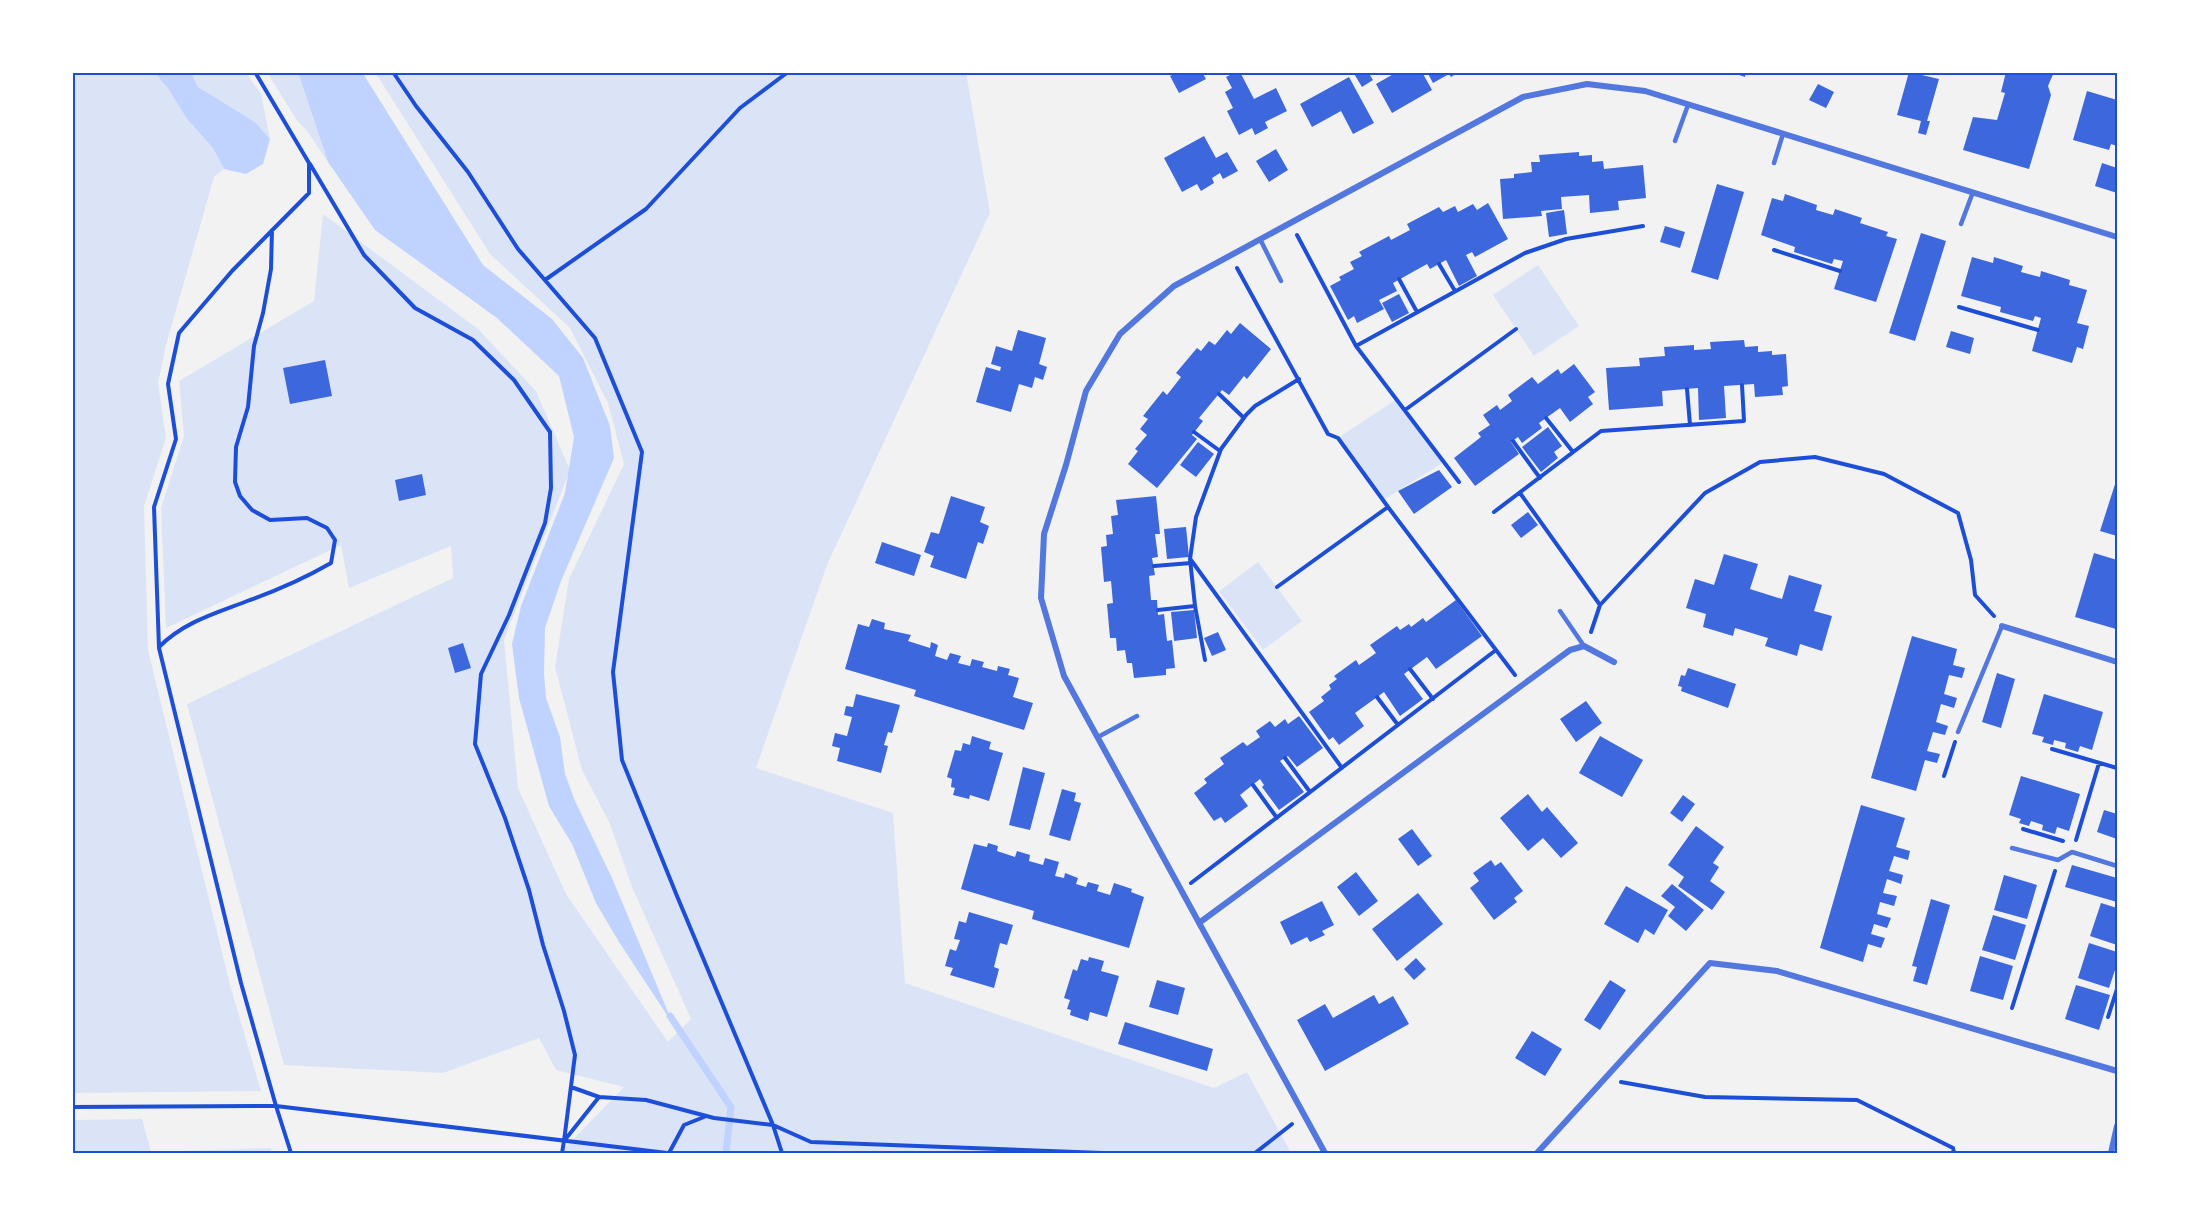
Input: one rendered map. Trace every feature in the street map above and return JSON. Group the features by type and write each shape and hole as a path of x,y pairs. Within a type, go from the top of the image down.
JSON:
{"street":[{"path":"1325,1153 1064,676 1041,598 1044,534 1086,391 1120,334 1174,286 1261,241 1523,97 1587,84 1645,91 2117,237"},
{"path":"2002,626 2117,662"},
{"path":"1199,923 1523,687 1570,650 1584,646 1614,662"},
{"path":"1537,1153 1710,963 1777,970 2117,1071"},
{"path":"2111,1153 2117,1126"}],"lane":[{"path":"1675,141 1688,105"},
{"path":"1774,163 1783,134"},
{"path":"1961,224 1973,192"},
{"path":"1261,241 1281,281"},
{"path":"1560,611 1584,646"},
{"path":"1958,732 2002,626"},
{"path":"1098,737 1137,716"},
{"path":"2012,848 2058,860 2072,852 2117,866"}],"path":[{"path":"255,72 364,255 415,308 473,340 514,380 550,432 551,488 545,524 509,615 481,674 475,744 505,818 526,879 575,1055 562,1153"},
{"path":"393,72 416,106 468,172 518,249 595,338 642,452 613,672 622,760 773,1125 782,1153"},
{"path":"545,280 646,209 740,108 788,72"},
{"path":"291,1153 241,983 159,648 154,507 176,439 168,384 179,333 232,271 309,193 309,163"},
{"path":"1291,224 1356,346 1459,482"},
{"path":"1356,346 1525,253 1566,239 1643,226"},
{"path":"159,648 174,632 309,575 331,563 335,540 327,528 307,518 270,520 252,510 240,496 235,482 236,447 248,407 254,346 271,269 272,230"},
{"path":"1774,250 1840,271"},
{"path":"1231,256 1328,434 1338,438 1523,687"},
{"path":"1439,264 1455,291"},
{"path":"1400,279 1417,312"},
{"path":"1959,307 2038,330"},
{"path":"1405,410 1516,330"},
{"path":"1205,660 1190,561 1196,517 1221,451 1244,418 1255,406 1299,379"},
{"path":"1494,512 1601,431 1744,422 1742,385"},
{"path":"1687,389 1690,425"},
{"path":"1219,394 1244,418"},
{"path":"1546,418 1573,452"},
{"path":"1194,432 1221,451"},
{"path":"1513,441 1540,477"},
{"path":"1584,646 1592,631 1600,605 1705,493 1760,462 1815,457 1884,474 1958,513 1971,560 1975,595 2002,626"},
{"path":"1520,493 1600,605"},
{"path":"1278,587 1388,507"},
{"path":"1154,566 1190,561"},
{"path":"1190,561 1342,768"},
{"path":"1158,610 1195,606"},
{"path":"1181,891 1496,650"},
{"path":"1410,669 1433,699"},
{"path":"1377,697 1398,725"},
{"path":"1944,776 1958,732"},
{"path":"2052,749 2117,768"},
{"path":"1285,758 1311,792"},
{"path":"2074,845 2099,763"},
{"path":"1253,785 1277,818"},
{"path":"2022,829 2064,842"},
{"path":"2012,1008 2058,860"},
{"path":"2108,1017 2117,989"},
{"path":"1605,1078 1705,1098 1857,1100 1953,1148 1954,1153"},
{"path":"571,1087 599,1097 646,1100 714,1118 773,1125 811,1142 1103,1153"},
{"path":"564,1141 599,1097"},
{"path":"72,1107 276,1106 668,1153 684,1125 704,1116"},
{"path":"1255,1153 1304,1114"}],"shaded area":[{"path":"72,72 154,72 167,87 187,119 213,148 224,169 214,177 166,345 158,383 166,438 144,506 148,650 230,985 261,1091 72,1093"},
{"path":"191,72 245,72 261,94 270,139 255,122 198,87"},
{"path":"267,72 298,72 328,162 296,119"},
{"path":"375,72 966,72 990,213 827,565 756,768 893,813 905,983 1214,1088 1247,1072 1291,1153 560,1153 624,1087 556,1070 539,1038 443,1073 284,1065 187,704 453,578 451,546 349,588 341,545 166,628 161,508 184,436 179,381 314,301 323,214 478,329 536,391 570,470 504,640 518,788 566,894 668,1042 691,1019 632,887 610,824 582,770 555,667 569,579 624,464 608,403 570,328 490,254"},
{"path":"1538,265 1579,326 1534,356 1493,295"},
{"path":"1397,399 1444,462 1383,500 1338,438"},
{"path":"1258,562 1302,621 1263,650 1219,591"},
{"path":"142,1119 151,1152 271,1148 272,1153 72,1153 72,1120"}],"water":[{"path":"154,72 191,72 198,87 255,122 270,139 263,164 246,174 224,169 213,148 187,119 167,87"},
{"path":"298,72 362,72 483,265 552,319 583,358 610,426 614,458 561,581 545,628 546,698 560,737 565,774 575,801 612,878 673,1024 596,903 572,844 549,806 519,698 512,644 521,606 565,493 574,437 559,376 497,318 375,230 328,162"}],"building":[{"path":"1178,72 1202,72 1206,79 1179,93 1170,76"},
{"path":"1240,72 1254,99 1276,88 1287,111 1265,122 1268,128 1255,135 1252,128 1239,135 1227,111 1233,108 1225,92 1232,88 1226,77"},
{"path":"1353,72 1368,72 1373,80 1362,87"},
{"path":"1397,72 1422,72 1432,90 1392,113 1376,84"},
{"path":"1427,72 1459,72 1451,77 1449,74 1433,83"},
{"path":"1730,72 1746,72 1745,77"},
{"path":"1909,72 1939,79 1927,121 1930,121 1926,135 1918,133 1921,121 1897,115"},
{"path":"2006,72 2054,72 2048,86 2051,95 2029,169 1963,150 1973,117 1997,120 2005,93 2001,92"},
{"path":"1349,77 1374,123 1353,134 1341,111 1312,127 1300,104"},
{"path":"1818,84 1834,92 1826,108 1809,100"},
{"path":"2087,91 2117,100 2117,146 2111,144 2109,150 2073,140"},
{"path":"1204,136 1216,158 1227,152 1238,171 1223,179 1220,173 1212,178 1214,183 1201,191 1197,184 1182,192 1164,158"},
{"path":"1276,149 1288,170 1269,182 1256,161"},
{"path":"1579,152 1579,156 1592,155 1592,162 1603,161 1604,169 1643,165 1646,198 1618,201 1619,210 1590,213 1589,195 1561,197 1562,209 1541,211 1542,216 1503,219 1500,179 1514,178 1514,174 1532,172 1531,162 1540,162 1539,155"},
{"path":"2102,163 2117,168 2117,193 2095,186"},
{"path":"1717,184 1744,192 1718,280 1691,272"},
{"path":"1785,194 1817,205 1816,210 1833,215 1835,209 1862,218 1860,223 1888,232 1886,236 1897,239 1876,302 1834,289 1843,261 1834,259 1832,264 1794,252 1795,247 1761,235 1772,198 1783,201"},
{"path":"1488,203 1508,239 1475,257 1472,252 1466,255 1477,276 1459,286 1446,260 1430,269 1427,264 1393,283 1397,291 1379,300 1384,309 1357,323 1354,316 1348,320 1330,286 1341,280 1339,277 1354,269 1350,262 1362,256 1359,252 1389,236 1391,240 1410,230 1407,224 1439,207 1443,212 1455,206 1458,212 1473,204 1477,210"},
{"path":"1564,210 1567,234 1549,237 1546,213"},
{"path":"1665,226 1685,232 1680,248 1660,242"},
{"path":"1921,233 1946,241 1915,341 1889,333"},
{"path":"1972,257 1993,263 1994,257 2023,266 2021,272 2040,277 2041,271 2070,280 2069,285 2087,290 2077,323 2089,326 2083,349 2077,347 2072,363 2032,351 2041,318 2035,316 2033,321 2000,312 2001,307 1961,296"},
{"path":"1399,294 1409,313 1392,322 1382,303"},
{"path":"1240,323 1271,349 1247,379 1244,376 1229,395 1222,390 1199,418 1203,421 1192,435 1197,439 1157,488 1128,464 1138,451 1135,449 1147,435 1140,429 1148,419 1143,416 1163,391 1167,395 1181,377 1176,373 1197,348 1201,351 1209,341 1215,345 1227,330 1231,334"},
{"path":"1018,330 1046,338 1039,364 1047,367 1043,380 1035,377 1032,388 1019,384 1011,412 976,402 986,367 1000,371 1001,367 991,364 996,346 1012,351"},
{"path":"1951,331 1974,338 1970,354 1946,347"},
{"path":"1744,340 1745,347 1758,346 1758,352 1772,351 1772,355 1786,354 1788,386 1782,387 1783,395 1755,397 1754,384 1724,386 1726,418 1699,420 1698,388 1662,391 1663,406 1609,410 1606,368 1640,366 1639,358 1665,356 1664,347 1694,345 1694,350 1711,349 1710,342"},
{"path":"325,360 332,396 290,404 283,368"},
{"path":"1574,364 1595,392 1588,397 1593,404 1570,422 1560,408 1539,423 1542,428 1522,443 1518,437 1511,442 1519,454 1475,486 1454,458 1481,437 1478,433 1490,425 1483,415 1497,405 1500,410 1512,401 1508,395 1532,377 1538,384 1558,369 1561,374"},
{"path":"1548,427 1562,446 1554,452 1558,458 1541,472 1522,447"},
{"path":"1198,442 1214,454 1196,477 1180,465"},
{"path":"1439,470 1452,487 1414,514 1398,491"},
{"path":"422,474 426,495 399,501 395,480"},
{"path":"2117,478 2117,536 2100,531"},
{"path":"951,496 985,507 980,522 989,526 983,544 978,542 966,579 930,567 934,556 924,552 931,532 939,534"},
{"path":"1156,496 1160,534 1155,534 1158,557 1152,558 1155,575 1149,576 1151,600 1157,600 1158,615 1164,614 1167,641 1172,640 1175,668 1166,669 1166,675 1134,678 1132,663 1127,663 1125,650 1117,651 1116,638 1110,638 1107,604 1113,603 1111,581 1104,582 1101,547 1107,546 1106,535 1113,534 1111,516 1118,515 1116,500"},
{"path":"1528,512 1538,525 1521,538 1511,525"},
{"path":"1186,527 1189,557 1167,559 1164,529"},
{"path":"882,542 921,555 914,576 875,563"},
{"path":"2094,553 2117,560 2116,629 2075,617"},
{"path":"1724,554 1758,564 1750,589 1782,599 1789,575 1822,585 1814,611 1832,616 1822,651 1800,644 1797,656 1765,646 1768,638 1735,628 1733,636 1703,627 1706,614 1686,608 1695,579 1714,585"},
{"path":"1456,600 1482,636 1436,669 1427,657 1404,674 1423,699 1400,716 1384,692 1355,713 1364,726 1339,745 1333,737 1329,740 1309,712 1324,701 1321,697 1331,689 1329,685 1337,679 1334,676 1356,660 1359,665 1376,653 1370,645 1397,626 1400,630 1409,624 1411,627 1423,618 1426,622"},
{"path":"1194,610 1197,638 1174,641 1171,612"},
{"path":"872,619 885,623 884,629 911,635 908,641 930,648 931,642 938,645 935,656 947,660 950,653 961,656 958,663 970,666 972,659 984,662 982,667 997,671 998,666 1010,669 1008,675 1019,678 1013,697 1033,703 1024,730 914,696 916,690 845,669 858,624 869,627"},
{"path":"1218,632 1226,650 1212,656 1204,638"},
{"path":"1912,636 1957,649 1953,665 1965,668 1962,678 1949,675 1944,694 1957,698 1954,708 1941,704 1936,722 1948,726 1945,735 1933,732 1927,751 1940,754 1937,763 1925,760 1916,791 1871,778"},
{"path":"463,643 471,668 455,673 448,648"},
{"path":"1688,668 1736,684 1728,708 1681,691 1682,687 1678,686 1681,675 1685,676"},
{"path":"1997,673 2015,679 2001,728 1982,722"},
{"path":"856,694 900,705 892,733 888,732 884,745 888,746 881,773 837,761 840,748 832,746 835,733 847,736 852,717 844,715 846,706 853,707"},
{"path":"2044,694 2103,712 2092,750 2080,746 2078,752 2065,748 2066,743 2054,740 2053,745 2042,742 2044,737 2032,734"},
{"path":"1586,701 1602,723 1576,742 1560,719"},
{"path":"1299,716 1323,748 1297,767 1288,756 1280,761 1304,792 1279,810 1262,787 1264,785 1260,779 1240,795 1248,806 1225,823 1221,817 1214,821 1194,793 1207,783 1204,779 1224,764 1220,758 1243,742 1247,746 1260,737 1256,731 1270,721 1275,727 1285,719 1288,724"},
{"path":"972,736 991,742 989,749 1003,753 989,801 970,795 969,799 953,795 955,788 951,787 952,779 947,777 955,750 961,751 963,743 970,745"},
{"path":"1600,736 1643,760 1622,797 1579,773"},
{"path":"1023,767 1045,773 1030,830 1009,825"},
{"path":"2021,776 2080,794 2069,831 2057,827 2055,834 2042,830 2043,825 2031,821 2029,826 2019,823 2021,819 2009,815"},
{"path":"1062,789 1076,793 1074,801 1081,803 1070,841 1049,835"},
{"path":"1528,794 1542,812 1547,807 1578,843 1561,858 1543,838 1528,851 1500,818"},
{"path":"1683,795 1695,804 1682,822 1670,813"},
{"path":"1861,805 1905,818 1896,847 1910,851 1908,860 1894,856 1889,871 1903,875 1901,884 1887,879 1883,893 1897,896 1894,906 1880,902 1877,914 1891,918 1887,928 1874,924 1871,934 1885,938 1881,948 1868,944 1863,962 1820,948"},
{"path":"2104,810 2117,814 2117,839 2097,832"},
{"path":"1696,826 1724,847 1713,863 1719,867 1710,881 1725,892 1712,910 1678,886 1684,877 1668,865"},
{"path":"1412,829 1432,856 1418,866 1398,839"},
{"path":"988,843 998,846 997,851 1015,857 1017,851 1030,855 1029,861 1043,865 1045,858 1059,862 1055,876 1064,878 1065,873 1078,878 1076,884 1086,887 1088,882 1099,885 1097,891 1110,895 1114,883 1132,889 1131,892 1144,897 1129,948 1032,919 1034,911 961,889 974,844 987,847"},
{"path":"1491,860 1495,866 1501,862 1523,891 1514,898 1517,902 1494,920 1470,888 1479,881 1473,873"},
{"path":"2072,865 2117,878 2117,902 2065,887"},
{"path":"1356,872 1378,901 1359,916 1337,887"},
{"path":"2004,875 2037,885 2027,919 1994,910"},
{"path":"1672,884 1704,910 1686,931 1668,916 1675,907 1661,896"},
{"path":"1626,886 1668,910 1654,935 1645,929 1638,943 1604,924"},
{"path":"1418,893 1443,924 1397,961 1372,929"},
{"path":"1931,899 1950,905 1927,985 1913,981 1917,967 1912,966"},
{"path":"1322,901 1334,925 1322,931 1325,935 1310,942 1307,937 1291,945 1280,922"},
{"path":"2101,903 2117,908 2117,945 2090,936"},
{"path":"969,912 1013,925 1007,945 1000,943 994,967 999,969 994,988 950,975 953,968 945,966 950,949 956,951 960,940 954,939 959,921 966,923"},
{"path":"1993,915 2026,925 2015,960 1982,950"},
{"path":"2089,943 2117,952 2117,964 2109,988 2078,978"},
{"path":"1980,956 2013,966 2003,1000 1970,991"},
{"path":"1089,957 1104,961 1101,971 1119,976 1107,1017 1090,1012 1088,1021 1070,1015 1071,1010 1067,1009 1070,1000 1064,998 1073,969 1077,971 1081,959 1088,961"},
{"path":"1416,958 1426,969 1414,980 1404,969"},
{"path":"1157,980 1185,988 1178,1015 1149,1007"},
{"path":"1610,980 1626,990 1600,1030 1584,1020"},
{"path":"2076,985 2110,995 2099,1030 2065,1019"},
{"path":"1374,995 1379,1004 1393,996 1409,1024 1325,1071 1297,1020 1325,1004 1333,1018"},
{"path":"1125,1022 1213,1049 1207,1071 1118,1044"},
{"path":"1532,1031 1562,1049 1545,1076 1515,1058"}],"waterway":[{"path":"670,1016 731,1107 726,1153"}]}
